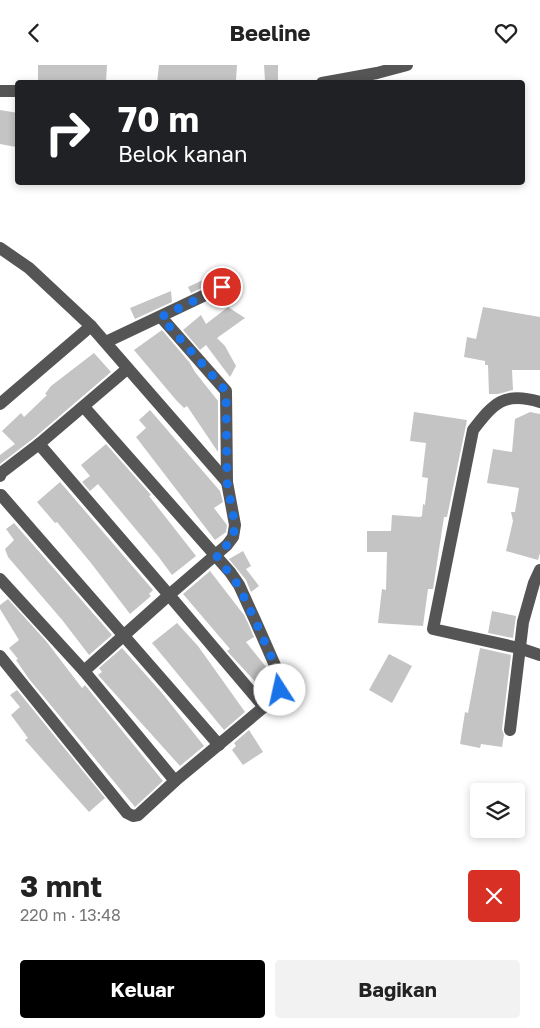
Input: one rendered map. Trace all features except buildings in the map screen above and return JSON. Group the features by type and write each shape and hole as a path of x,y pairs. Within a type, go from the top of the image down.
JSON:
{"street":[{"path":"338,80 408,65"},
{"path":"0,91 15,91"},
{"path":"0,248 29,268 91,326 227,482"},
{"path":"106,342 222,287"},
{"path":"84,671 216,555 233,537 235,525 227,482 226,391 161,317"},
{"path":"0,404 91,326"},
{"path":"0,473 39,444 127,369"},
{"path":"540,401 527,398 508,399 494,405 473,430 433,629 519,648 540,655"},
{"path":"0,656 127,813 138,815 264,707 280,690 281,679 238,585 216,555 84,407"},
{"path":"39,444 264,707"},
{"path":"0,494 219,745"},
{"path":"510,730 523,622 534,583 540,570"},
{"path":"0,579 84,671 176,781"}],"route":[{"path":"222,287 161,317 222,384 226,391 228,401 227,482 235,525 233,537 216,555 238,585 255,620 281,679 280,690"}]}
